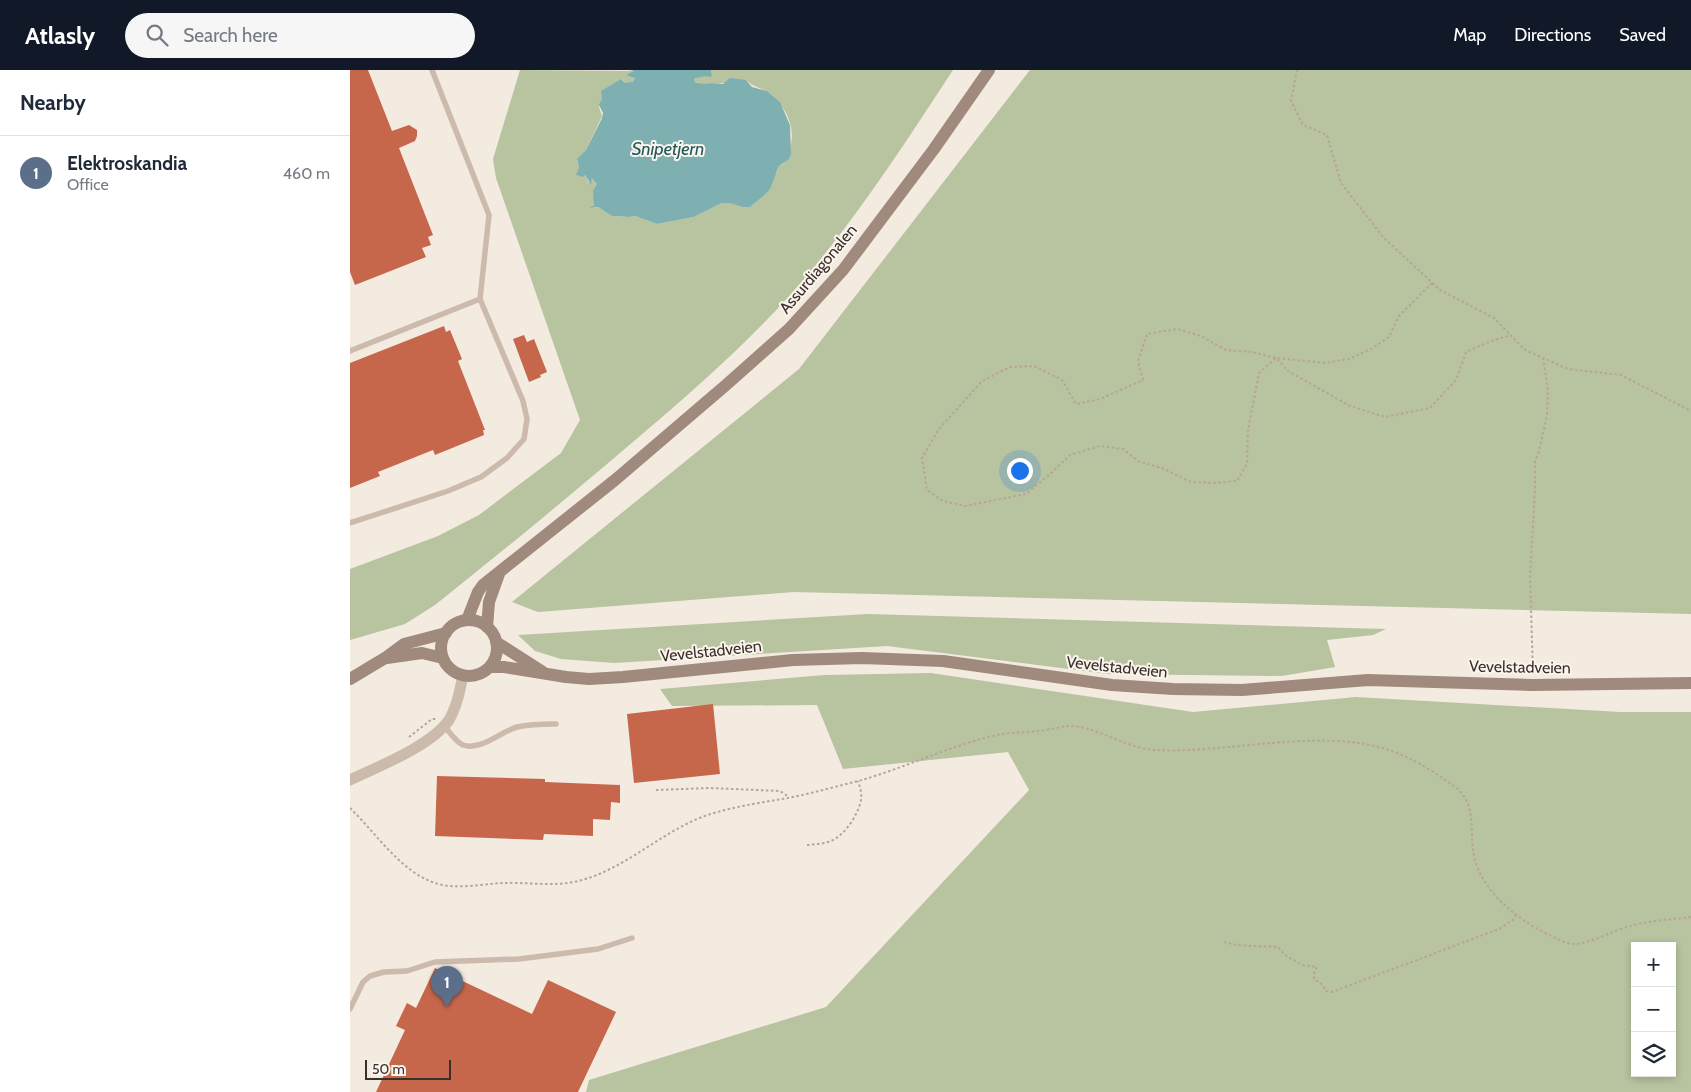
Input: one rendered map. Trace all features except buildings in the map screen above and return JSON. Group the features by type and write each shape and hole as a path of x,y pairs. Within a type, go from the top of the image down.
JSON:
{"main road":[{"name":"Assurdiagonalen","path":"499,573 639,460 789,328 843,270 934,149 989,70"},
{"path":"467,620 478,592 483,585 499,573"},
{"path":"487,627 488,602 499,573"},
{"path":"463,675 451,669 443,658 441,645 446,633 455,624 467,620 478,621 487,627"},
{"name":"Vevelstadveien","path":"487,627 493,634 496,642 543,672"},
{"path":"350,679 404,644 446,633"},
{"path":"490,667 496,655 496,642"},
{"path":"385,658 422,653 443,658"},
{"name":"Vevelstadveien","path":"463,675 475,675 490,667 504,666 572,678 602,678 793,660 854,658 943,662 1112,684 1172,689 1242,690 1368,680 1532,685 1691,683"}],"street":[{"path":"350,780 418,746 436,734 444,726 454,709 463,675"}],"lane":[{"path":"350,523 448,491 482,477 507,458 524,439 527,419 522,401 480,299 488,215 432,70"},
{"path":"350,351 480,299"},
{"path":"444,726 462,744 474,746 486,743 500,734 518,727 536,724 556,724"},
{"path":"350,1009 363,982 370,976 384,972 407,971 436,962 519,959 598,949 632,938"}],"path":[{"path":"1297,70 1291,101 1304,125 1327,135 1341,183 1383,237 1440,290 1494,318 1525,350 1568,369 1621,375 1691,412"},
{"path":"1276,358 1259,373 1248,430 1247,464 1237,481 1216,483 1191,482 1164,469 1138,461 1124,449 1100,446 1070,455 1026,494 966,506 943,501 928,490 922,458 940,429 982,382 1010,368 1034,366 1062,380 1076,404 1100,399 1143,380 1138,361 1147,334 1177,329 1202,336 1226,350 1324,363 1349,359 1371,349 1389,337 1399,316 1432,283"},
{"path":"1276,358 1288,371 1350,406 1385,417 1430,408 1456,380 1466,352 1492,341 1511,336"},
{"path":"1532,685 1533,640 1530,577 1535,462 1547,415 1548,390 1543,358"},
{"path":"408,738 432,719 437,720 444,726"},
{"path":"350,808 407,866 419,876 431,882 447,886 510,883 550,884 575,882 595,875 705,816 858,781 993,736 1080,726 1134,747 1151,750 1198,750 1307,742 1346,742 1372,745 1392,751 1411,760 1452,785 1463,794 1471,810 1472,845 1478,868 1484,881 1517,914 1537,928 1562,941 1572,944 1584,942 1634,924 1691,918"},
{"path":"807,845 829,842 848,826 860,806 861,791 858,781"},
{"path":"656,790 710,788 780,791 789,798"},
{"path":"1224,942 1235,945 1278,947 1285,955 1302,965 1317,968 1314,973 1314,979 1323,985 1326,991 1332,992 1499,929 1517,914"}],"green space":[{"path":"520,70 634,71 627,74 635,78 633,83 625,83 622,79 605,89 599,107 602,116 586,150 577,161 579,165 578,176 585,175 589,183 592,178 595,179 597,185 593,190 595,198 593,208 598,207 612,216 635,216 657,224 694,217 722,203 750,207 760,199 779,166 784,163 790,149 792,137 790,122 784,109 766,91 746,80 713,84 695,82 695,78 712,74 711,70 953,70 885,173 849,223 793,292 736,351 600,470 435,605 405,624 350,640 350,569 438,536 479,515 561,453 580,420 496,178 493,159"},
{"path":"1030,70 1691,70 1691,614 794,592 538,612 512,602 799,369"},
{"path":"868,614 1386,629 1373,635 1327,640 1335,667 1282,676 1108,674 887,646 614,663 561,659 535,651 518,635"},
{"path":"931,673 1193,712 1356,697 1620,712 1691,712 1691,1092 586,1092 589,1080 826,1007 1029,790 1008,752 843,769 817,705 672,706 660,689 825,675"}],"water":[{"name":"Snipetjern","path":"629,70 711,70 712,75 710,77 695,78 695,82 723,84 730,78 746,80 752,87 767,91 780,102 790,125 791,154 789,159 779,166 770,189 750,207 722,203 694,217 657,224 635,216 612,216 598,207 590,208 594,205 593,190 597,184 592,178 591,185 585,175 583,177 576,175 579,167 577,159 586,150 602,118 603,113 599,105 602,98 601,91 621,79 625,83 633,82 635,78 627,74 634,71"}],"place":[{"name":"Elektroskandia","path":"447,1007"}]}
